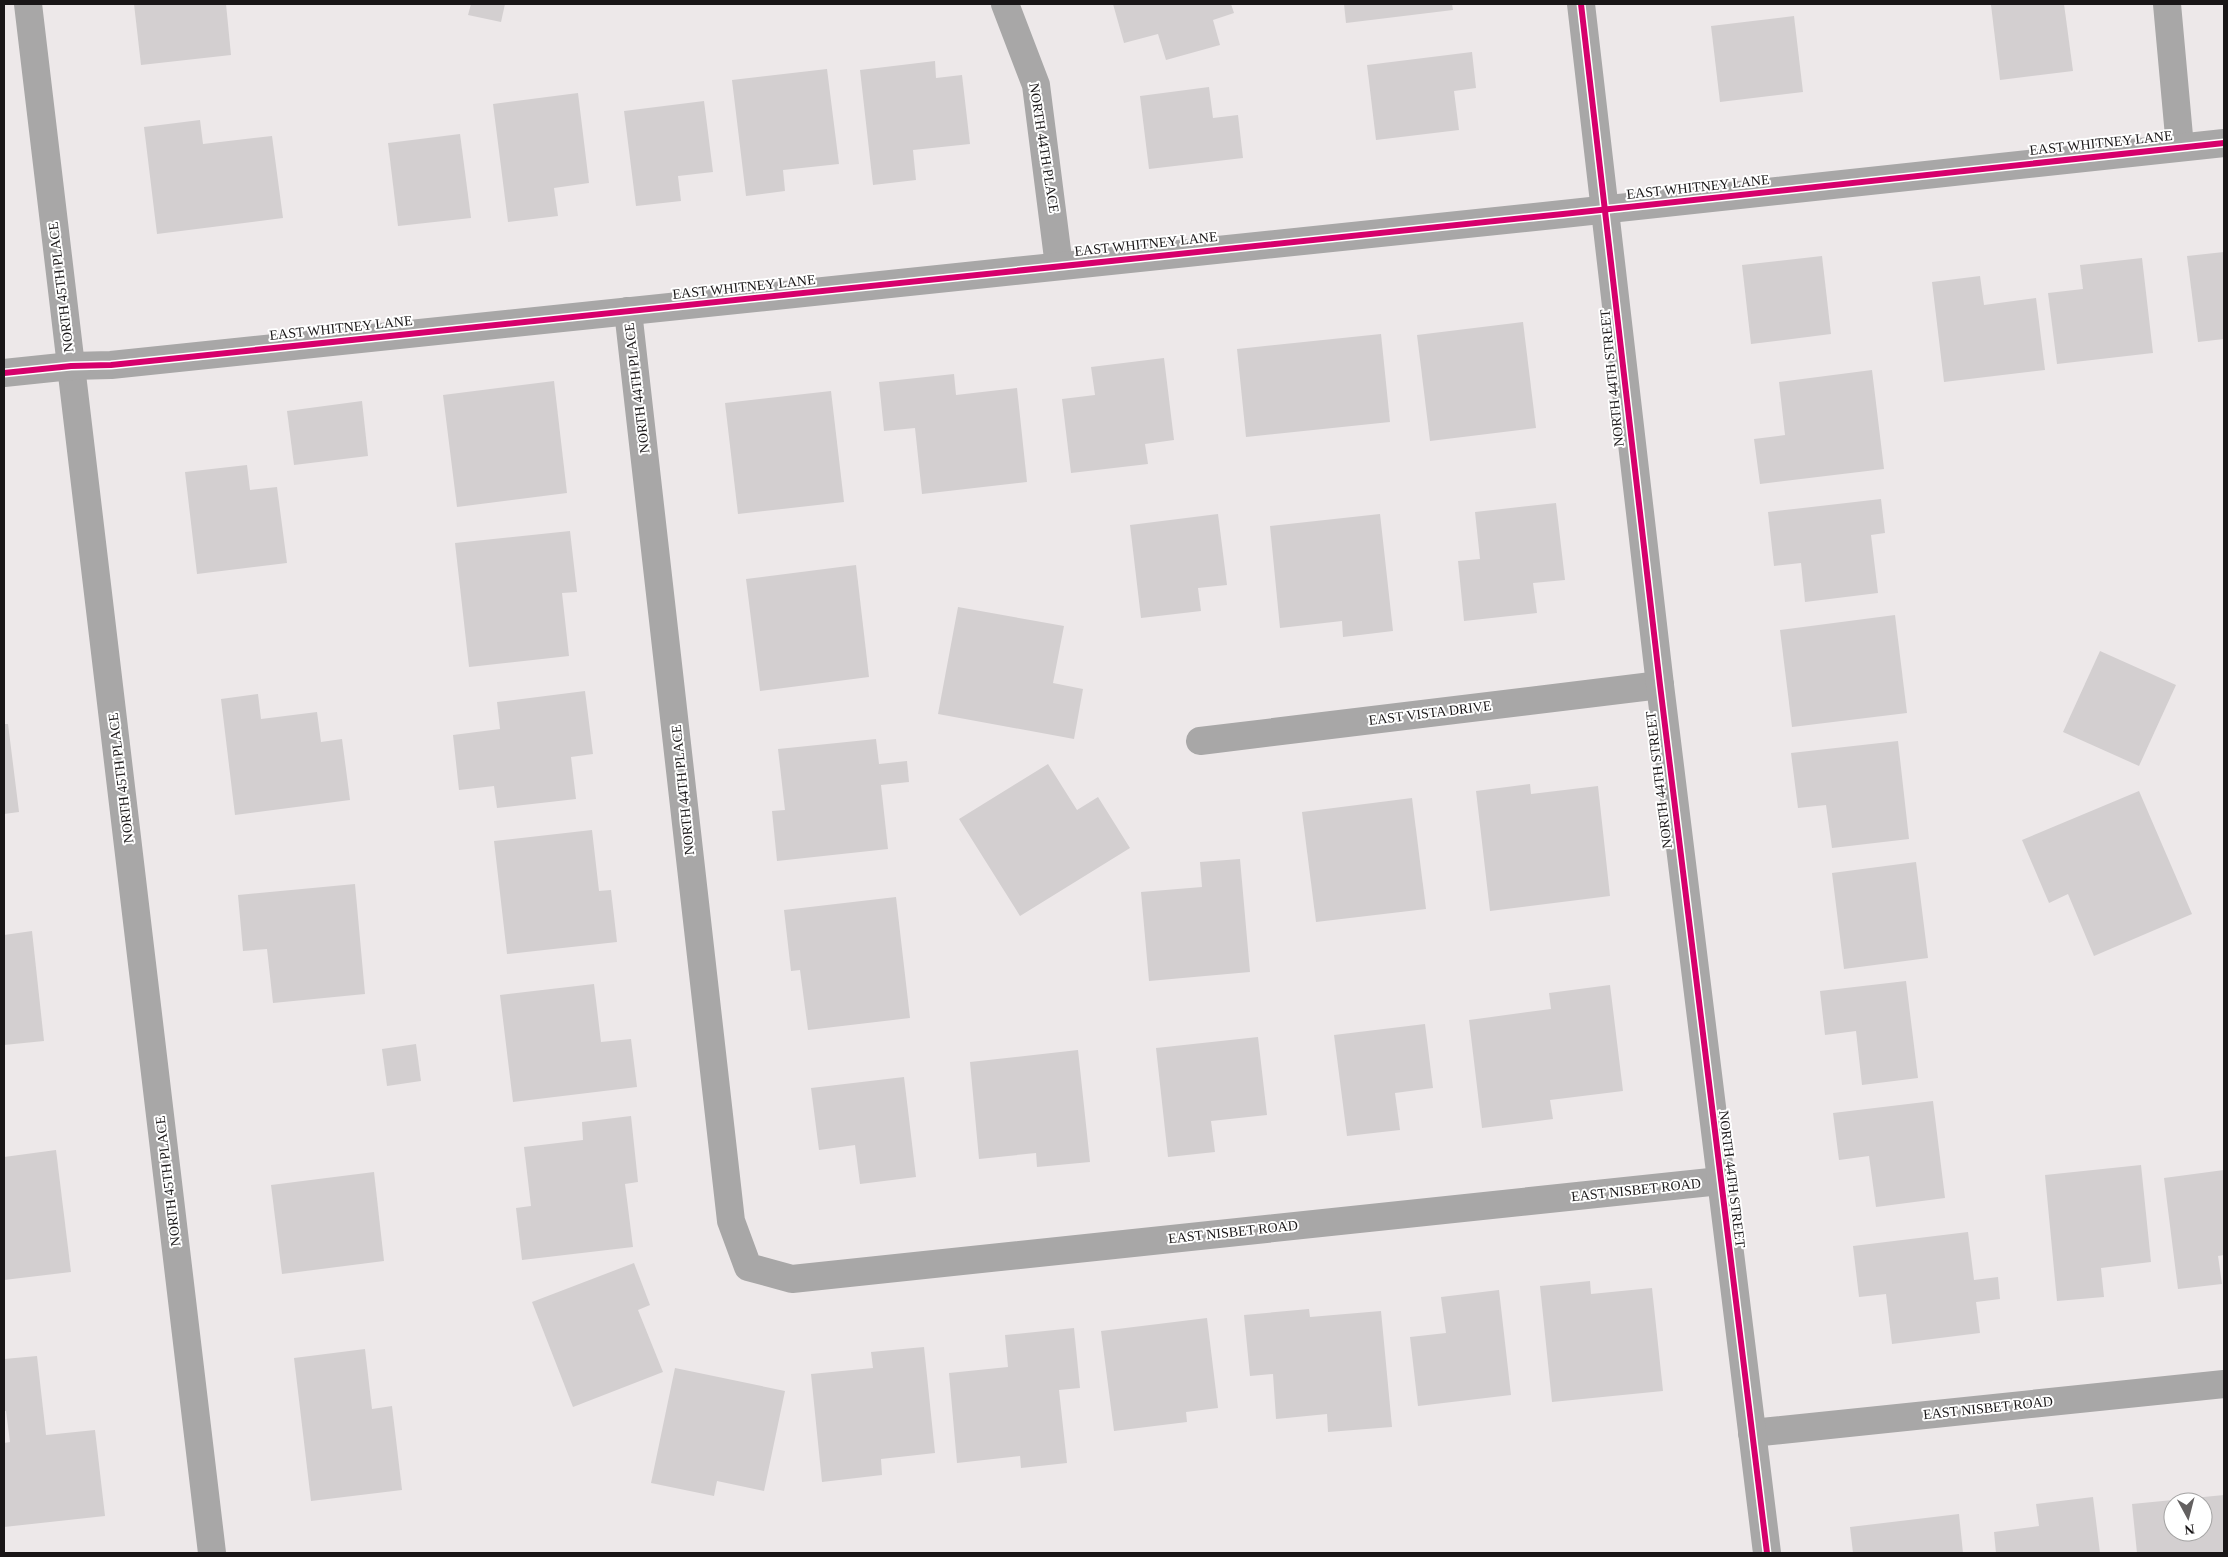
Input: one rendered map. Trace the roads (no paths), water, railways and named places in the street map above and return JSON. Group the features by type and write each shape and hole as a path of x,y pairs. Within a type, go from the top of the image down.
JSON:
{"street":[{"name":"NORTH 45TH PLACE","path":"28,4 212,1553"},
{"name":"NORTH 44TH PLACE","path":"1005,4 1036,85 1059,266"},
{"name":"NORTH 44TH STREET","path":"1581,4 1660,685 1766,1553"},
{"path":"2167,4 2180,147"},
{"name":"EAST WHITNEY LANE","path":"4,373 71,366 111,365 1606,210 2224,143"},
{"name":"NORTH 44TH PLACE","path":"628,311 732,1221 748,1267"},
{"name":"EAST VISTA DRIVE","path":"1200,741 1660,685"},
{"name":"EAST NISBET ROAD","path":"748,1267 792,1279 1720,1181"},
{"name":"EAST NISBET ROAD","path":"1752,1433 2224,1384"}]}
